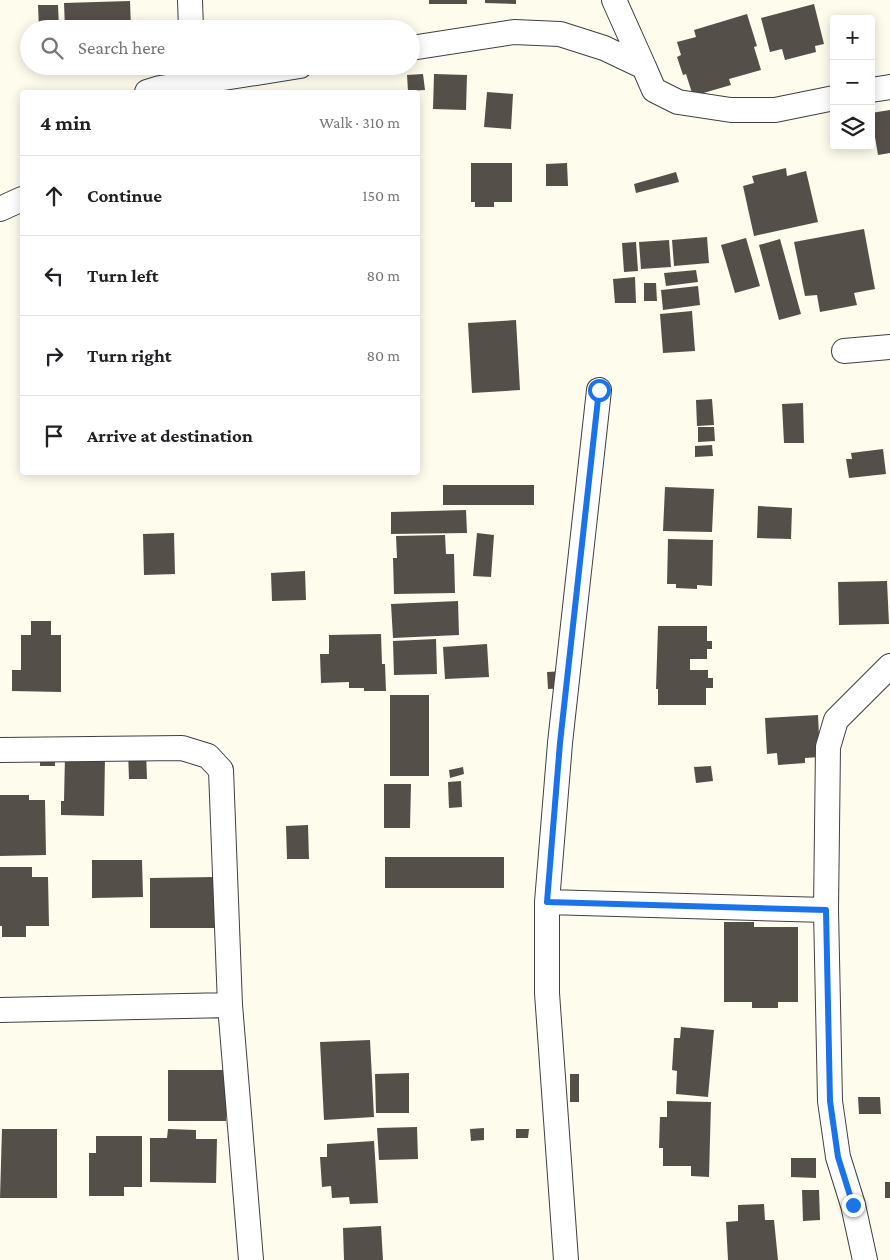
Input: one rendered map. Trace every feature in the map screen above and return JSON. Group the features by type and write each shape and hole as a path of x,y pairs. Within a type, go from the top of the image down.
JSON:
{"street":[{"path":"190,0 191,20"},
{"path":"614,0 654,90 678,102 730,110 775,110 830,99"},
{"path":"420,47 514,32 560,34 604,48 644,67"},
{"path":"154,90 194,75"},
{"path":"875,89 890,87"},
{"path":"0,209 20,200"},
{"path":"844,351 890,347"},
{"path":"566,1260 547,993 547,902 560,743 599,390"},
{"path":"865,1260 853,1205 838,1157 830,1101 826,910 828,747 836,720 890,666"},
{"path":"0,750 182,748 208,756 221,770 230,1005 251,1260"},
{"path":"547,902 826,910"},
{"path":"0,1010 230,1005"}],"building":[{"path":"429,0 467,0 467,4 429,4"},
{"path":"485,0 516,0 516,4 485,3"},
{"path":"130,1 131,20 65,20 64,3"},
{"path":"814,4 824,44 815,46 816,52 785,60 782,49 770,52 761,18"},
{"path":"38,5 58,5 59,20 39,20"},
{"path":"747,14 757,46 754,47 761,70 729,79 731,85 693,96 686,74 683,75 677,57 681,55 677,42 696,37 694,30"},
{"path":"423,74 425,90 408,90 407,75"},
{"path":"434,74 467,75 466,110 433,109"},
{"path":"487,92 513,94 511,129 484,127"},
{"path":"890,110 890,153 878,155 875,137 875,112"},
{"path":"471,163 512,163 512,202 494,202 494,207 475,207 475,202 471,202"},
{"path":"567,163 568,186 546,186 546,164"},
{"path":"786,168 787,176 806,171 818,222 754,236 743,186 754,183 752,176"},
{"path":"676,172 679,182 636,193 634,184"},
{"path":"864,229 875,289 854,293 857,305 820,312 817,295 805,296 794,242"},
{"path":"707,237 709,263 674,266 672,240"},
{"path":"746,238 760,286 735,293 721,245"},
{"path":"780,239 801,314 779,320 759,245"},
{"path":"669,240 671,267 641,269 639,242"},
{"path":"636,242 638,271 624,272 622,243"},
{"path":"696,270 698,282 666,286 664,273"},
{"path":"635,277 636,303 615,303 613,279"},
{"path":"644,283 656,283 657,301 644,301"},
{"path":"698,286 700,305 663,310 661,290"},
{"path":"692,311 695,351 663,353 660,314"},
{"path":"516,320 520,390 472,393 468,323"},
{"path":"712,399 714,425 697,426 696,400"},
{"path":"803,403 804,443 784,443 782,404"},
{"path":"698,427 714,427 715,441 698,442"},
{"path":"712,445 713,456 695,457 695,446"},
{"path":"883,449 886,474 849,478 846,459 852,459 851,453"},
{"path":"443,485 534,485 534,505 443,505"},
{"path":"665,487 714,489 712,532 663,531"},
{"path":"758,506 792,508 791,539 757,538"},
{"path":"466,510 467,533 391,534 391,512"},
{"path":"174,533 175,574 144,575 143,534"},
{"path":"477,533 494,535 491,577 473,576"},
{"path":"445,535 446,554 454,554 455,593 394,594 393,558 397,558 396,536"},
{"path":"668,539 713,540 712,586 697,585 697,589 676,588 676,584 667,584"},
{"path":"305,571 306,600 272,601 271,573"},
{"path":"887,581 889,624 839,625 838,582"},
{"path":"458,601 459,635 393,638 391,604"},
{"path":"31,621 51,621 51,635 61,635 61,692 12,691 12,670 21,670 21,635 31,635"},
{"path":"658,626 707,626 707,641 712,641 712,649 707,649 707,659 690,659 690,670 708,670 708,678 713,678 713,688 706,688 706,705 658,705 658,689 656,689"},
{"path":"381,634 382,664 385,664 386,691 364,691 364,688 349,688 349,682 321,683 320,654 329,654 329,635"},
{"path":"436,639 437,674 394,675 393,641"},
{"path":"487,644 489,677 445,679 443,647"},
{"path":"565,671 566,688 548,689 547,672"},
{"path":"390,695 429,695 429,776 390,776"},
{"path":"818,715 820,757 805,758 805,763 778,765 777,753 767,754 765,718"},
{"path":"40,751 55,751 55,766 40,766"},
{"path":"128,751 146,751 147,779 129,779"},
{"path":"65,756 105,757 104,816 61,815 61,801 64,801"},
{"path":"711,766 713,781 696,783 694,767"},
{"path":"463,767 464,774 450,778 449,770"},
{"path":"461,781 462,807 449,808 448,782"},
{"path":"384,784 411,784 410,828 384,828"},
{"path":"0,795 29,795 29,800 45,800 46,855 0,856"},
{"path":"308,825 309,859 287,859 286,826"},
{"path":"385,857 504,857 504,888 385,888"},
{"path":"92,860 142,860 143,897 92,898"},
{"path":"0,867 32,867 32,877 48,877 49,926 26,926 26,937 2,937 2,926 0,926"},
{"path":"215,877 215,928 150,928 150,878"},
{"path":"724,922 754,922 754,927 798,927 798,1002 778,1002 778,1008 752,1008 752,1002 724,1002"},
{"path":"681,1027 714,1030 708,1097 676,1094 677,1071 672,1070 674,1038 680,1038"},
{"path":"370,1040 374,1117 324,1120 320,1042"},
{"path":"168,1070 226,1070 226,1121 168,1121"},
{"path":"409,1073 409,1113 376,1113 375,1074"},
{"path":"570,1074 579,1074 579,1102 570,1102"},
{"path":"858,1097 880,1097 881,1114 859,1114"},
{"path":"667,1101 711,1102 709,1177 691,1176 691,1166 663,1166 663,1148 659,1148 660,1117 667,1117"},
{"path":"417,1127 418,1159 379,1160 377,1128"},
{"path":"484,1128 484,1140 471,1141 470,1129"},
{"path":"2,1129 57,1129 57,1198 0,1198"},
{"path":"168,1129 196,1130 196,1139 217,1139 216,1183 150,1182 150,1138 167,1138"},
{"path":"516,1129 529,1129 528,1138 516,1138"},
{"path":"96,1136 142,1136 142,1187 124,1187 124,1196 89,1196 89,1153 96,1153"},
{"path":"374,1141 378,1203 350,1204 349,1197 332,1198 331,1186 322,1187 320,1157 327,1157 327,1144"},
{"path":"791,1158 816,1158 816,1178 791,1177"},
{"path":"885,1182 890,1182 890,1198 885,1198"},
{"path":"802,1190 819,1190 820,1220 803,1221"},
{"path":"764,1204 765,1220 774,1220 778,1260 728,1260 726,1222 738,1221 738,1205"},
{"path":"381,1226 383,1260 344,1260 343,1228"}],"route":[{"path":"599,390 560,743 547,902 826,910 830,1101 838,1157 853,1205"}]}
